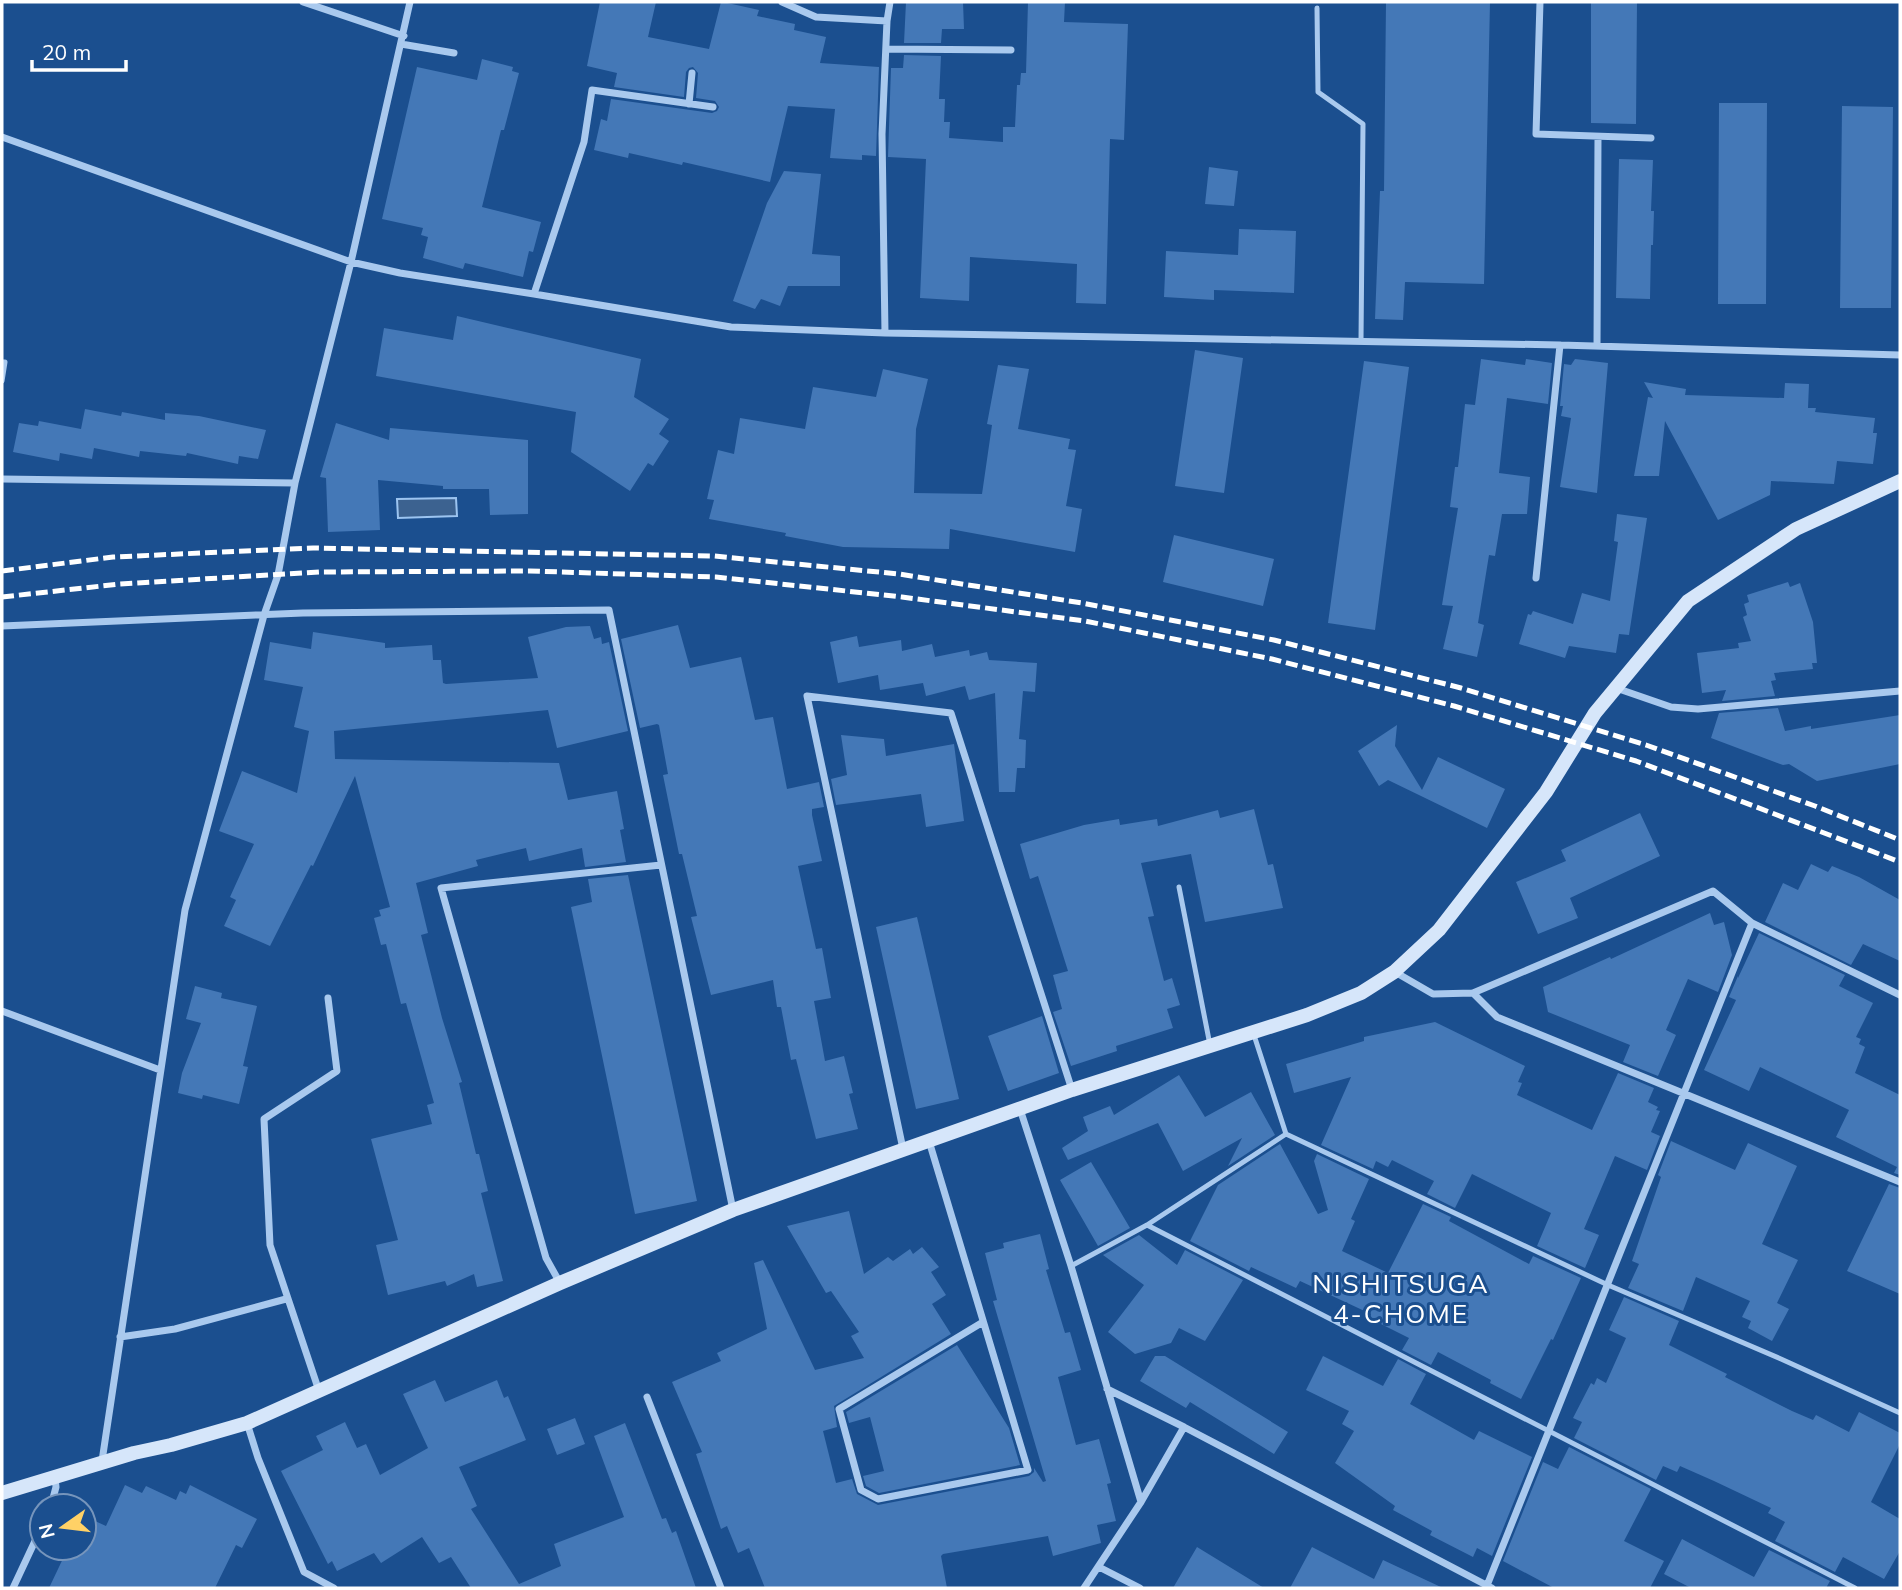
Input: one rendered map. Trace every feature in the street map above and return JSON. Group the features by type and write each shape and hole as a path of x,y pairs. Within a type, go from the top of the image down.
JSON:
{"street":[{"path":"303,2 402,40 454,53"},
{"path":"102,1462 185,910 264,615 278,575 295,483 351,262 410,2"},
{"path":"782,2 816,17 887,21"},
{"path":"885,333 882,134 890,2"},
{"path":"1540,2 1536,134 1651,138"},
{"path":"886,49 1011,50"},
{"path":"689,104 692,73"},
{"path":"534,294 584,142 592,90 713,107"},
{"path":"2,137 351,262 400,274 731,327 885,333 1560,345 1900,355"},
{"path":"1597,346 1598,137"},
{"path":"1536,578 1560,345"},
{"path":"2,479 295,483"},
{"path":"2,1493 102,1462 247,1423 560,1283 733,1210 1072,1090 1307,1015 1361,993 1394,972 1439,930 1546,792 1586,726 1688,601 1796,528 1900,481"},
{"path":"2,626 264,615 609,610 733,1210"},
{"path":"1616,688 1671,707 1698,709 1900,691"},
{"path":"903,1149 807,696 951,713 1072,1090"},
{"path":"560,1283 546,1258 441,888 662,865"},
{"path":"1394,972 1433,994 1473,993 1713,891 1752,923 1900,995"},
{"path":"1107,1389 1489,1588 1752,923"},
{"path":"1473,993 1497,1017 1900,1182"},
{"path":"319,1392 270,1245 264,1119 337,1071 328,999"},
{"path":"2,1011 160,1070"},
{"path":"1020,1110 1071,1266 1141,1502"},
{"path":"929,1140 1028,1470 878,1499 860,1490 839,1409 983,1322"},
{"path":"120,1337 175,1329 286,1298"},
{"path":"647,1397 721,1588"},
{"path":"247,1423 258,1458 304,1572 334,1588"},
{"path":"1084,1588 1141,1502 1184,1427"},
{"path":"55,1476 55,1492"},
{"path":"13,1588 28,1556"},
{"path":"1099,1567 1140,1588"}],"lane":[{"path":"1317,8 1318,92 1363,124 1362,341"},
{"path":"2,362 5,362 2,381"},
{"path":"1179,887 1209,1045"},
{"path":"1253,1032 1286,1133 1608,1285 1900,1412"},
{"path":"1071,1266 1147,1225 1286,1133"},
{"path":"1147,1225 1855,1588"}],"water":[{"path":"456,498 457,516 398,518 397,499"}],"building":[{"path":"600,2 656,2 648,37 709,49 721,2 759,10 757,16 795,24 794,30 826,37 820,63 879,67 876,156 862,155 862,160 830,158 835,109 788,106 770,182 683,162 682,165 629,153 628,158 594,150 601,119 607,121 611,99 712,113 719,107 715,101 696,98 698,73 693,67 686,72 684,97 614,87 617,73 587,66"},
{"path":"906,2 963,2 964,29 942,29 941,43 904,43"},
{"path":"1028,2 1065,2 1064,22 1128,24 1124,140 1110,139 1106,304 1076,303 1077,264 970,257 969,301 920,298 926,159 888,157 891,68 903,68 904,55 941,56 939,99 945,99 944,122 950,122 949,138 1003,142 1003,127 1015,127 1017,85 1020,85 1021,73 1026,73"},
{"path":"1386,2 1490,2 1484,284 1405,282 1403,320 1375,319 1380,191 1384,191"},
{"path":"1591,2 1637,2 1636,124 1591,123"},
{"path":"482,59 513,67 512,71 519,73 504,130 501,130 482,207 541,222 533,252 529,251 523,277 465,263 463,269 423,258 428,237 421,235 423,228 382,219 417,67 477,80"},
{"path":"1719,103 1767,103 1766,304 1718,304"},
{"path":"1842,106 1893,107 1891,308 1840,308"},
{"path":"1619,159 1653,160 1651,211 1654,211 1650,299 1616,298"},
{"path":"1209,167 1238,171 1234,206 1205,204"},
{"path":"784,171 821,174 812,254 840,256 840,286 788,286 780,306 761,299 755,309 733,301 767,203"},
{"path":"1239,229 1296,231 1294,293 1214,290 1214,300 1164,297 1166,251 1238,255"},
{"path":"457,316 641,359 634,397 669,419 659,434 669,441 653,466 648,463 630,491 571,452 576,412 376,376 384,328 453,340"},
{"path":"1195,350 1243,358 1224,493 1175,486"},
{"path":"1481,359 1525,365 1526,359 1552,363 1548,404 1507,398 1499,473 1530,477 1527,514 1502,514 1495,556 1489,555 1478,623 1484,625 1477,657 1443,649 1453,606 1442,605 1458,508 1450,507 1455,467 1458,467 1465,404 1475,405"},
{"path":"1575,359 1608,363 1597,493 1560,487 1571,418 1561,416 1564,364 1571,365"},
{"path":"1364,361 1409,367 1375,630 1328,623"},
{"path":"998,365 1029,369 1018,429 1070,439 1068,449 1076,450 1066,506 1082,509 1075,552 950,529 949,549 843,547 709,519 714,500 707,499 718,450 734,454 740,418 805,429 813,387 876,397 883,369 928,379 916,429 914,493 982,494 992,425 987,424"},
{"path":"1644,382 1686,389 1685,395 1784,398 1785,383 1809,384 1808,408 1816,408 1815,412 1875,418 1873,433 1877,433 1873,464 1837,461 1834,484 1771,481 1770,495 1718,520 1665,421 1659,476 1634,476 1648,397 1653,398"},
{"path":"85,409 165,420 165,413 199,416 266,430 258,459 239,456 238,464 187,453 186,456 140,451 139,457 94,448 92,459 60,453 59,461 13,452 19,423 38,426 39,421 81,429"},
{"path":"336,423 389,440 390,428 528,440 528,514 490,515 489,489 443,489 443,486 378,480 380,530 328,532 326,478 320,477"},
{"path":"1617,514 1647,518 1629,635 1619,634 1616,653 1569,646 1565,658 1519,644 1528,614 1531,615 1533,611 1573,624 1582,593 1610,601 1618,542 1614,541"},
{"path":"1174,535 1274,559 1263,606 1163,582"},
{"path":"1788,582 1790,587 1800,583 1813,622 1817,663 1812,663 1813,669 1774,673 1776,680 1771,681 1775,696 1722,701 1726,690 1702,693 1697,653 1739,648 1738,643 1751,641 1743,617 1747,615 1744,604 1749,602 1747,595"},
{"path":"678,625 690,668 741,657 755,720 773,717 787,789 819,782 824,807 812,809 812,815 822,861 798,866 816,949 822,948 831,998 814,1001 825,1061 844,1056 853,1093 849,1094 858,1129 816,1139 796,1059 791,1060 773,980 711,995 691,917 697,916 682,854 679,854 663,775 668,774 659,725 640,728 621,639"},
{"path":"590,626 594,639 601,637 602,644 609,642 628,731 557,748 548,710 334,731 335,759 559,763 568,800 617,791 624,829 620,830 626,862 585,867 582,848 529,861 526,848 476,860 478,866 416,883 428,933 421,935 462,1082 459,1083 488,1191 481,1193 503,1281 477,1287 474,1274 447,1286 445,1281 388,1295 376,1245 398,1240 371,1139 432,1124 427,1105 434,1103 406,1003 401,1004 386,944 381,945 374,918 381,916 379,910 390,907 355,776 313,866 311,865 270,946 224,926 236,900 230,897 254,844 219,831 242,771 297,793 309,731 294,727 303,687 264,680 270,642 311,649 313,632 385,643 385,648 432,645 433,660 441,660 443,683 446,684 538,678 528,637 566,627"},
{"path":"857,636 859,647 901,640 902,651 932,644 935,657 969,650 970,656 987,652 989,660 1037,663 1035,692 1023,691 1019,739 1026,740 1025,768 1017,768 1015,792 999,792 995,693 969,700 965,686 926,696 923,683 880,690 878,675 838,683 830,642"},
{"path":"1778,708 1785,731 1900,715 1900,764 1817,781 1789,764 1783,765 1711,738 1719,713"},
{"path":"1397,725 1395,746 1422,790 1438,757 1505,789 1487,828 1388,780 1379,786 1358,751"},
{"path":"841,735 884,739 886,756 954,744 964,821 926,827 921,794 836,805 831,779 847,775"},
{"path":"1254,809 1268,865 1273,864 1283,908 1205,922 1191,854 1141,863 1154,916 1148,917 1164,981 1172,978 1180,1005 1167,1009 1173,1028 1116,1046 1117,1051 1071,1066 1053,1012 1062,1009 1053,975 1068,971 1038,876 1030,879 1020,844 1084,825 1119,819 1120,825 1157,819 1158,826 1218,810 1220,818"},
{"path":"1640,813 1660,856 1570,898 1578,918 1538,934 1516,882 1566,861 1561,850"},
{"path":"1811,864 1828,872 1832,866 1859,877 1900,900 1900,961 1863,944 1851,965 1765,922 1783,883 1798,890"},
{"path":"628,875 697,1201 635,1214 571,907 592,902 588,879"},
{"path":"1710,913 1714,925 1724,922 1732,955 1718,992 1688,979 1666,1030 1676,1035 1658,1076 1623,1062 1630,1045 1548,1012 1543,987"},
{"path":"917,917 959,1099 916,1109 876,927"},
{"path":"1759,933 1845,975 1839,986 1873,1003 1856,1037 1861,1039 1859,1044 1865,1047 1855,1073 1900,1095 1900,1175 1894,1173 1897,1167 1836,1137 1849,1110 1760,1067 1749,1091 1704,1070 1736,1000 1729,997"},
{"path":"195,986 222,993 221,998 257,1006 243,1066 248,1067 239,1104 203,1095 202,1099 178,1093 182,1073 201,1023 186,1019"},
{"path":"1042,1016 1059,1073 1008,1091 988,1036"},
{"path":"1435,1022 1525,1066 1518,1082 1522,1083 1517,1095 1592,1130 1618,1073 1654,1088 1648,1102 1660,1111 1651,1132 1660,1136 1647,1170 1615,1156 1584,1229 1599,1235 1585,1268 1537,1246 1551,1213 1472,1174 1455,1208 1427,1194 1434,1181 1392,1160 1388,1167 1376,1161 1373,1169 1321,1145 1351,1077 1294,1093 1286,1064 1364,1041 1364,1037"},
{"path":"1179,1075 1205,1117 1251,1092 1275,1135 1228,1166 1242,1138 1183,1171 1158,1123 1068,1160 1062,1148 1088,1131 1083,1117 1110,1106 1114,1115"},
{"path":"1671,1141 1735,1170 1748,1143 1797,1166 1762,1244 1798,1260 1777,1303 1789,1309 1772,1341 1748,1328 1751,1321 1742,1317 1750,1301 1696,1277 1683,1311 1628,1288 1639,1264 1632,1261"},
{"path":"1280,1144 1318,1214 1328,1210 1314,1161 1317,1154 1369,1179 1351,1219 1355,1221 1342,1251 1388,1273 1423,1204 1451,1217 1449,1221 1529,1264 1533,1256 1581,1278 1553,1340 1551,1339 1521,1399 1438,1352 1431,1365 1402,1350 1409,1338 1369,1318 1371,1314 1300,1281 1296,1288 1251,1267 1249,1271 1190,1241 1218,1185"},
{"path":"1091,1162 1130,1228 1098,1246 1060,1180"},
{"path":"1889,1184 1900,1188 1900,1294 1847,1271"},
{"path":"849,1211 864,1274 888,1257 893,1261 910,1249 913,1254 922,1247 939,1267 931,1272 946,1295 932,1304 951,1334 834,1406 837,1427 823,1431 836,1483 852,1479 857,1494 878,1505 1029,1476 1034,1472 1034,1468 1043,1482 1046,1481 993,1301 997,1300 985,1253 1004,1248 1003,1243 1040,1234 1049,1269 1046,1270 1065,1333 1070,1332 1081,1370 1058,1377 1076,1445 1099,1439 1111,1483 1107,1484 1116,1521 1097,1525 1101,1543 1053,1556 1048,1536 943,1554 941,1556 947,1588 765,1588 749,1548 738,1553 727,1526 721,1529 696,1454 702,1452 672,1382 721,1361 717,1353 767,1329 754,1263 763,1260 815,1370 864,1358 851,1336 859,1332 831,1291 826,1293 787,1226"},
{"path":"1139,1235 1177,1265 1185,1250 1243,1280 1205,1341 1179,1328 1171,1343 1135,1354 1108,1332 1144,1285 1103,1255"},
{"path":"1624,1297 1679,1321 1669,1345 1792,1411 1813,1420 1816,1415 1849,1432 1859,1412 1900,1433 1900,1444 1871,1502 1900,1519 1900,1551 1884,1579 1843,1557 1835,1572 1775,1541 1785,1522 1768,1513 1771,1508 1714,1481 1680,1466 1677,1472 1663,1466 1656,1480 1574,1438 1582,1422 1573,1418 1591,1383 1594,1385 1597,1378 1606,1383 1626,1338 1609,1330"},
{"path":"957,1345 1009,1428 1020,1465 879,1493 866,1486 863,1476 884,1471 870,1417 849,1423 846,1412"},
{"path":"1155,1356 1165,1356 1288,1432 1274,1454 1190,1402 1186,1408 1140,1381"},
{"path":"1323,1356 1383,1386 1398,1359 1426,1374 1410,1404 1474,1440 1479,1431 1532,1457 1492,1556 1477,1548 1473,1557 1430,1535 1432,1531 1393,1510 1395,1506 1335,1463 1354,1431 1342,1424 1349,1411 1306,1390"},
{"path":"435,1380 445,1402 497,1380 504,1398 508,1396 526,1440 459,1467 477,1506 471,1509 519,1584 561,1566 554,1544 624,1517 594,1436 625,1423 662,1519 666,1518 672,1533 676,1531 696,1588 471,1588 451,1557 439,1563 422,1537 381,1563 374,1553 337,1571 332,1561 328,1564 281,1471 323,1450 316,1436 345,1422 357,1448 366,1444 380,1475 428,1448 403,1394"},
{"path":"575,1418 585,1444 557,1455 547,1429"},
{"path":"1569,1447 1651,1489 1624,1541 1664,1561 1650,1588 1554,1588 1503,1561 1543,1462 1558,1469"},
{"path":"125,1485 142,1493 146,1486 176,1500 180,1491 186,1494 190,1485 257,1519 242,1548 236,1545 215,1588 49,1588 61,1562 98,1562 98,1522 106,1526"},
{"path":"1682,1539 1754,1577 1769,1550 1830,1581 1826,1588 1691,1588 1664,1574"},
{"path":"1197,1547 1264,1588 1173,1588"},
{"path":"1312,1547 1374,1579 1383,1560 1443,1588 1290,1588"}],"railway":[{"path":"2,571 113,557 313,548 714,556 899,574 1082,603 1274,640 1461,688 1646,745 1900,840"},
{"path":"2,597 120,584 319,572 530,571 716,577 902,597 1085,621 1272,659 1454,706 1636,761 1900,862"}],"district":[{"name":"NISHITSUGA 4-CHOME","path":"1401,1299"}]}
